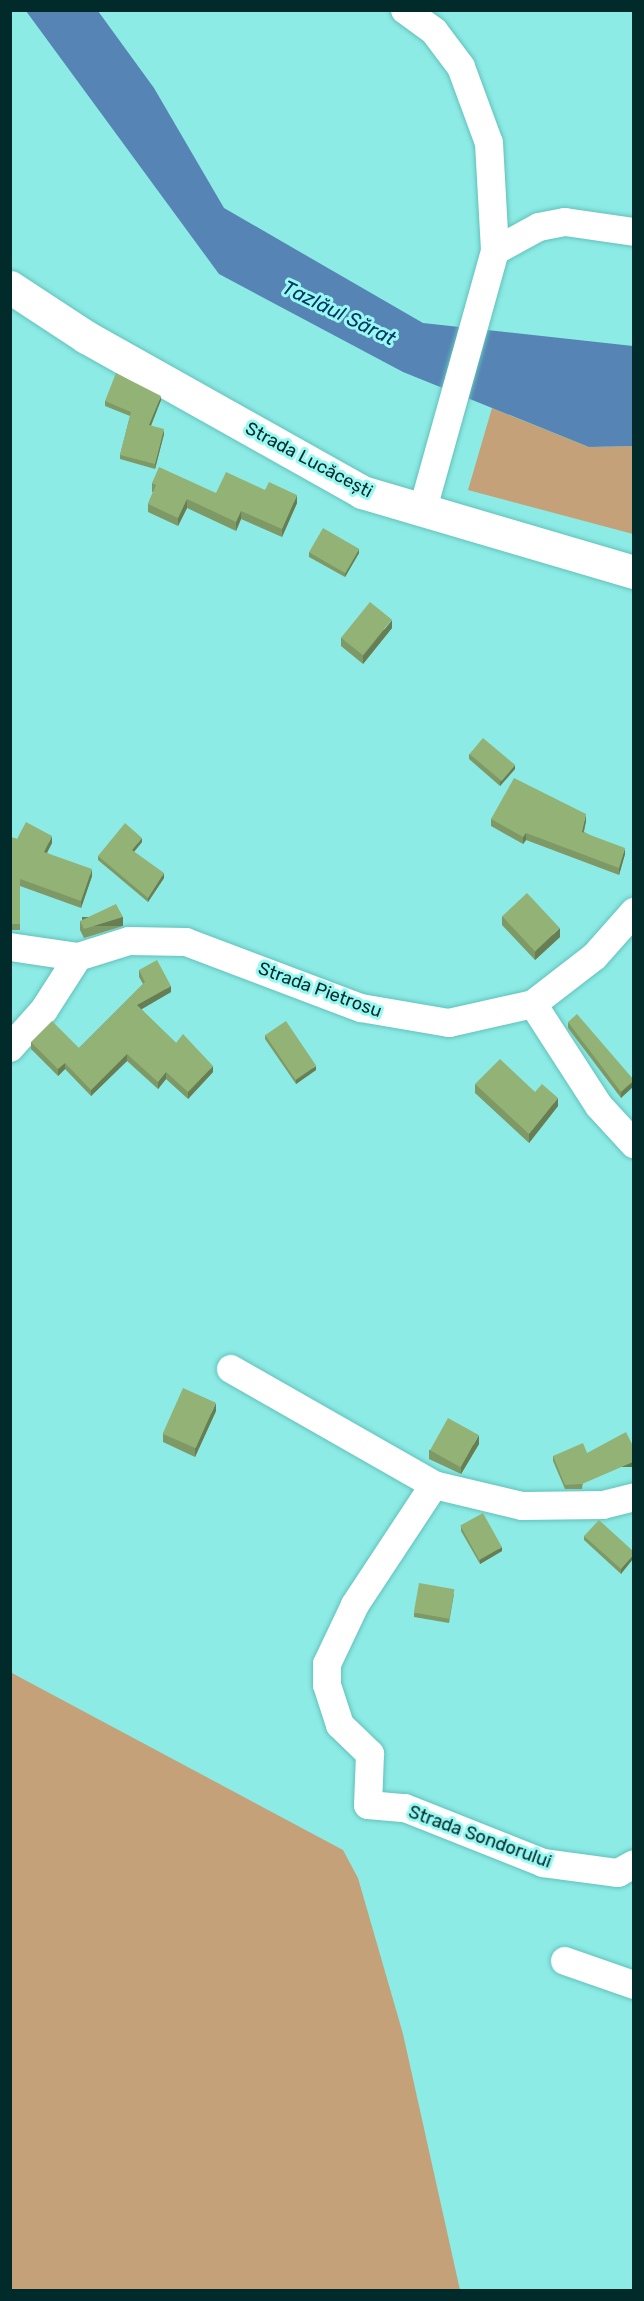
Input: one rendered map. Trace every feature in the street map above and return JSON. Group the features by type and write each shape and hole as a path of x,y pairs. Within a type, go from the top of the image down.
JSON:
{"main road":[{"name":"Strada Lucăcești","path":"10,287 86,337 362,492 633,572"}],"street":[{"path":"405,10 439,21 461,67 489,143 495,251 476,310 423,509"},
{"path":"495,251 539,227 565,222 633,232"},
{"name":"Strada Pietrosu","path":"10,947 78,957 129,941 186,942 325,996 423,1021 472,1020 533,1004 595,956 633,912"},
{"path":"10,1048 78,957"},
{"path":"533,1004 599,1106 633,1144"},
{"path":"231,1369 434,1485 522,1506 603,1505 633,1497"},
{"name":"Strada Sondorului","path":"434,1485 355,1605 327,1664 327,1685 340,1725 370,1754 368,1805 405,1808 543,1863 618,1873 633,1864"},
{"path":"565,1961 633,1984"}],"shaded area":[{"path":"492,408 589,447 633,446 633,534 468,490"},
{"path":"10,1672 343,1850 358,1878 403,2034 460,2290 11,2290"}],"water":[{"name":"Tazlăul Sărat","path":"26,11 98,11 154,88 224,208 423,323 633,346 633,446 589,447 403,372 219,274"}],"building":[{"path":"116,373 161,396 149,425 164,429 155,464 120,455 131,412 105,401"},
{"path":"159,467 216,493 226,472 265,490 269,482 297,495 282,529 241,511 236,522 187,499 178,518 148,504 156,485 152,483"},
{"path":"323,528 359,549 345,573 309,552"},
{"path":"370,602 392,620 363,655 341,638"},
{"path":"483,738 515,765 502,781 470,754"},
{"path":"514,778 586,814 582,832 625,848 619,868 526,833 523,837 491,819"},
{"path":"26,822 52,836 44,852 92,869 81,901 20,879 20,924 10,924 10,837 17,839"},
{"path":"125,823 142,838 132,850 164,873 148,898 98,856"},
{"path":"527,893 560,928 535,951 502,916"},
{"path":"116,904 123,917 84,929 80,921"},
{"path":"157,960 171,986 137,1005 176,1043 183,1034 213,1066 188,1092 166,1072 158,1082 127,1054 91,1090 65,1063 58,1069 31,1042 52,1021 79,1048 145,982 139,970"},
{"path":"577,1014 633,1079 621,1092 568,1022"},
{"path":"286,1021 316,1066 295,1080 265,1035"},
{"path":"500,1059 535,1092 542,1084 558,1098 529,1134 475,1084"},
{"path":"183,1388 216,1403 196,1448 163,1434"},
{"path":"448,1418 479,1435 461,1467 430,1450"},
{"path":"626,1432 633,1446 633,1462 582,1484 565,1485 553,1456 583,1443 587,1453"},
{"path":"483,1513 502,1547 479,1560 460,1526"},
{"path":"599,1520 633,1551 633,1555 621,1569 584,1536"},
{"path":"419,1583 454,1589 449,1619 414,1613"}]}
